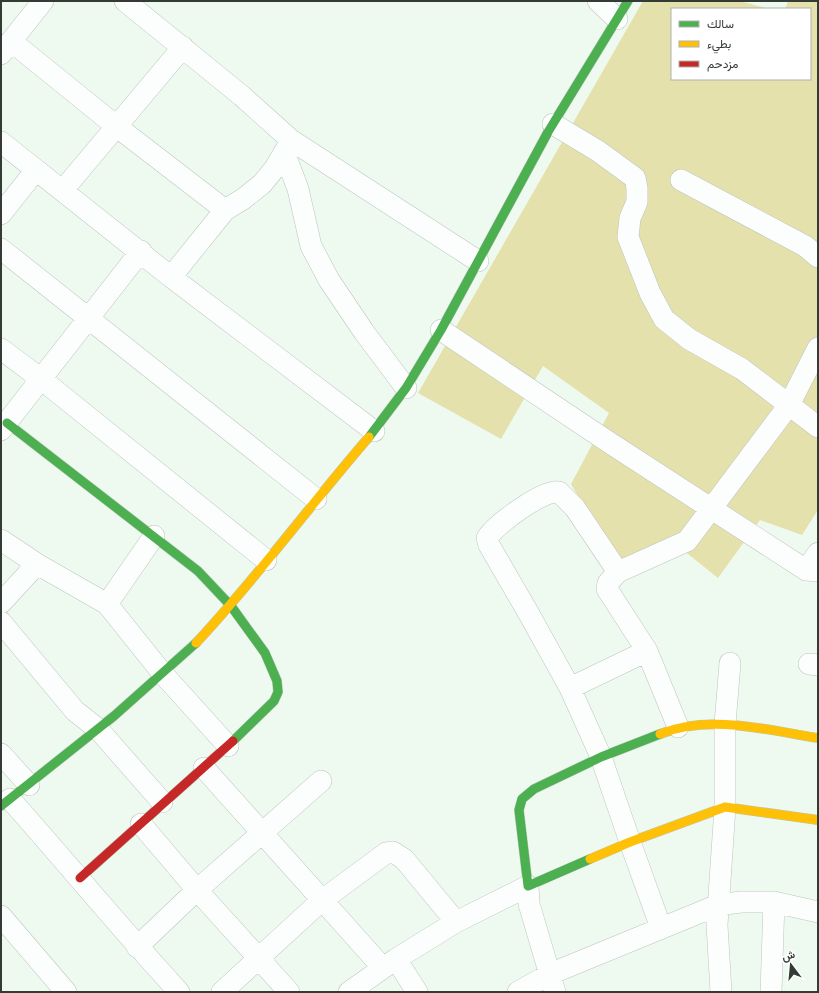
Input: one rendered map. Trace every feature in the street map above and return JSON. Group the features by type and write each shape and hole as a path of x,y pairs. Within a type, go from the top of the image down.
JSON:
{"street":[{"path":"43,1 6,48 116,126 226,210"},
{"path":"125,1 242,96 287,146 478,261"},
{"path":"598,1 617,19"},
{"path":"179,992 137,946 80,878 6,802 98,729 163,674 231,606 266,560 374,431 406,388 441,330 553,124 628,1"},
{"path":"63,190 183,47"},
{"path":"553,124 598,151 635,178 637,202 630,218 628,237 650,293 664,319 689,339 742,369 818,427"},
{"path":"1,142 141,251 171,277 374,431"},
{"path":"171,277 226,210 262,184 275,168 287,146"},
{"path":"287,146 311,246 329,280 364,332 406,388"},
{"path":"1,214 36,170"},
{"path":"681,180 806,246 818,258"},
{"path":"1,249 87,319 316,499"},
{"path":"80,878 142,824 162,802 204,768 228,746 274,701 278,692 277,681 265,653 231,606 198,571 154,536 4,427 141,251"},
{"path":"441,330 610,443 812,571 818,553"},
{"path":"678,727 647,651 607,589 608,582 618,572 687,540 713,508 789,405 818,348"},
{"path":"1,349 266,560"},
{"path":"618,572 575,508 559,492 550,492 509,516 493,529 487,538 489,545 570,688 601,757 661,928"},
{"path":"107,604 154,536"},
{"path":"1,540 37,564 107,604 163,674 228,746"},
{"path":"1,603 37,564"},
{"path":"1,622 75,711 98,729 162,802"},
{"path":"570,688 647,651"},
{"path":"719,991 717,925 726,807 725,724 730,663"},
{"path":"553,983 529,904 524,844 519,810 522,799 534,789 601,757 678,727 725,724 818,738"},
{"path":"1,754 28,785"},
{"path":"204,768 321,901 417,992"},
{"path":"137,946 197,890 321,781"},
{"path":"349,992 389,964 456,922 528,886 630,842 726,807 818,820"},
{"path":"142,824 197,890 290,992"},
{"path":"222,992 260,959 321,901 379,856 393,852 404,859 456,922"},
{"path":"518,992 553,983 661,928 718,905 742,902 774,902 818,912"},
{"path":"771,992 774,902"},
{"path":"1,916 66,992"}],"shaded area":[{"path":"643,1 740,1 765,8 671,8 671,80 811,80 811,8 785,8 788,1 818,1 818,510 802,535 760,520 718,578 683,550 619,567 571,484 609,413 543,366 501,439 418,393"}],"traffic: fast":[{"path":"369,437 406,388 441,330 548,132 628,1"},
{"path":"7,423 198,571 231,606 265,653 277,681 278,692 274,701 233,741"},
{"path":"1,806 114,716 196,643"},
{"path":"590,859 528,886 519,810 522,799 534,789 601,757 660,734"}],"traffic: slow":[{"path":"196,643 262,567 369,437"},
{"path":"660,734 679,728 719,724 759,728 818,738"},
{"path":"590,859 630,842 725,807 818,820"}],"traffic: jam":[{"path":"80,878 233,741"}]}
